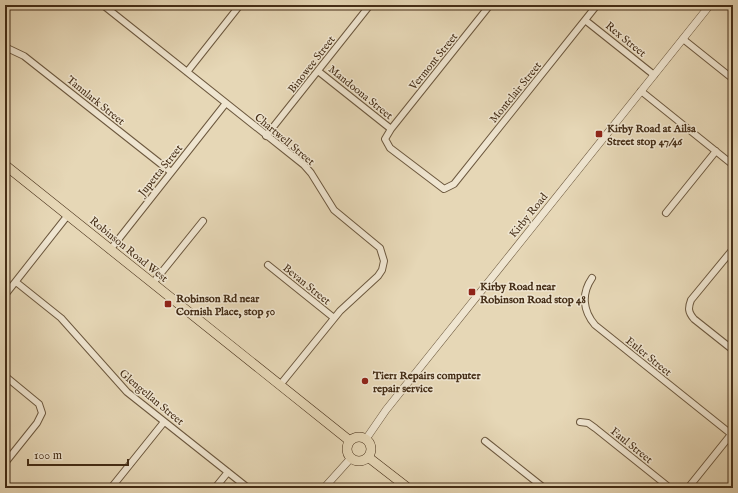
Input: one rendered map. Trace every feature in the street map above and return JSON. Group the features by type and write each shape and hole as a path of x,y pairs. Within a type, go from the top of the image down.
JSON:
{"main road":[{"name":"Robinson Road West","path":"5,165 350,441"},
{"path":"356,438 366,439 371,449 368,457 360,461 351,458 348,451 350,441 356,438"},
{"path":"368,457 408,488"}],"street":[{"name":"Chartwell Street","path":"103,5 308,169 334,210 374,242 383,254 383,266 380,274 334,318 280,385"},
{"path":"187,72 240,5"},
{"name":"Binowee Street","path":"266,136 370,5"},
{"name":"Vermont Street","path":"391,129 490,5"},
{"name":"Montclair Street","path":"391,129 385,139 388,145 436,185 446,189 454,184 597,5"},
{"name":"Kirby Road","path":"366,439 386,410 710,5"},
{"name":"Rex Street","path":"585,20 654,74"},
{"path":"683,39 733,79"},
{"name":"Tannlark Street","path":"5,47 24,56 171,172"},
{"name":"Mandoona Street","path":"318,70 391,129"},
{"path":"641,91 733,165"},
{"name":"Jupetta Street","path":"110,250 226,103"},
{"path":"666,213 716,151"},
{"path":"5,295 68,215"},
{"path":"152,283 203,221"},
{"path":"732,252 691,300 688,307 694,318 733,350"},
{"name":"Bevan Street","path":"268,265 334,318"},
{"name":"Euler Street","path":"592,278 585,291 585,310 595,325 732,433"},
{"name":"Glengellan Street","path":"16,282 61,318 121,386 248,488"},
{"path":"5,376 39,404 42,413 37,423 5,463"},
{"path":"111,488 164,422"},
{"name":"Faul Street","path":"580,422 588,423 595,428 670,488"},
{"path":"688,488 732,433"},
{"path":"485,441 544,488"},
{"path":"324,488 351,458"},
{"path":"215,488 228,472"}],"place":[{"name":"Kirby Road at Ailsa Street stop 47/46","path":"599,134"},
{"name":"Kirby Road near Robinson Road stop 48","path":"472,292"},
{"name":"Robinson Rd near Cornish Place, stop 50","path":"168,304"},
{"name":"Tier1 Repairs computer repair service","path":"365,381"}]}
